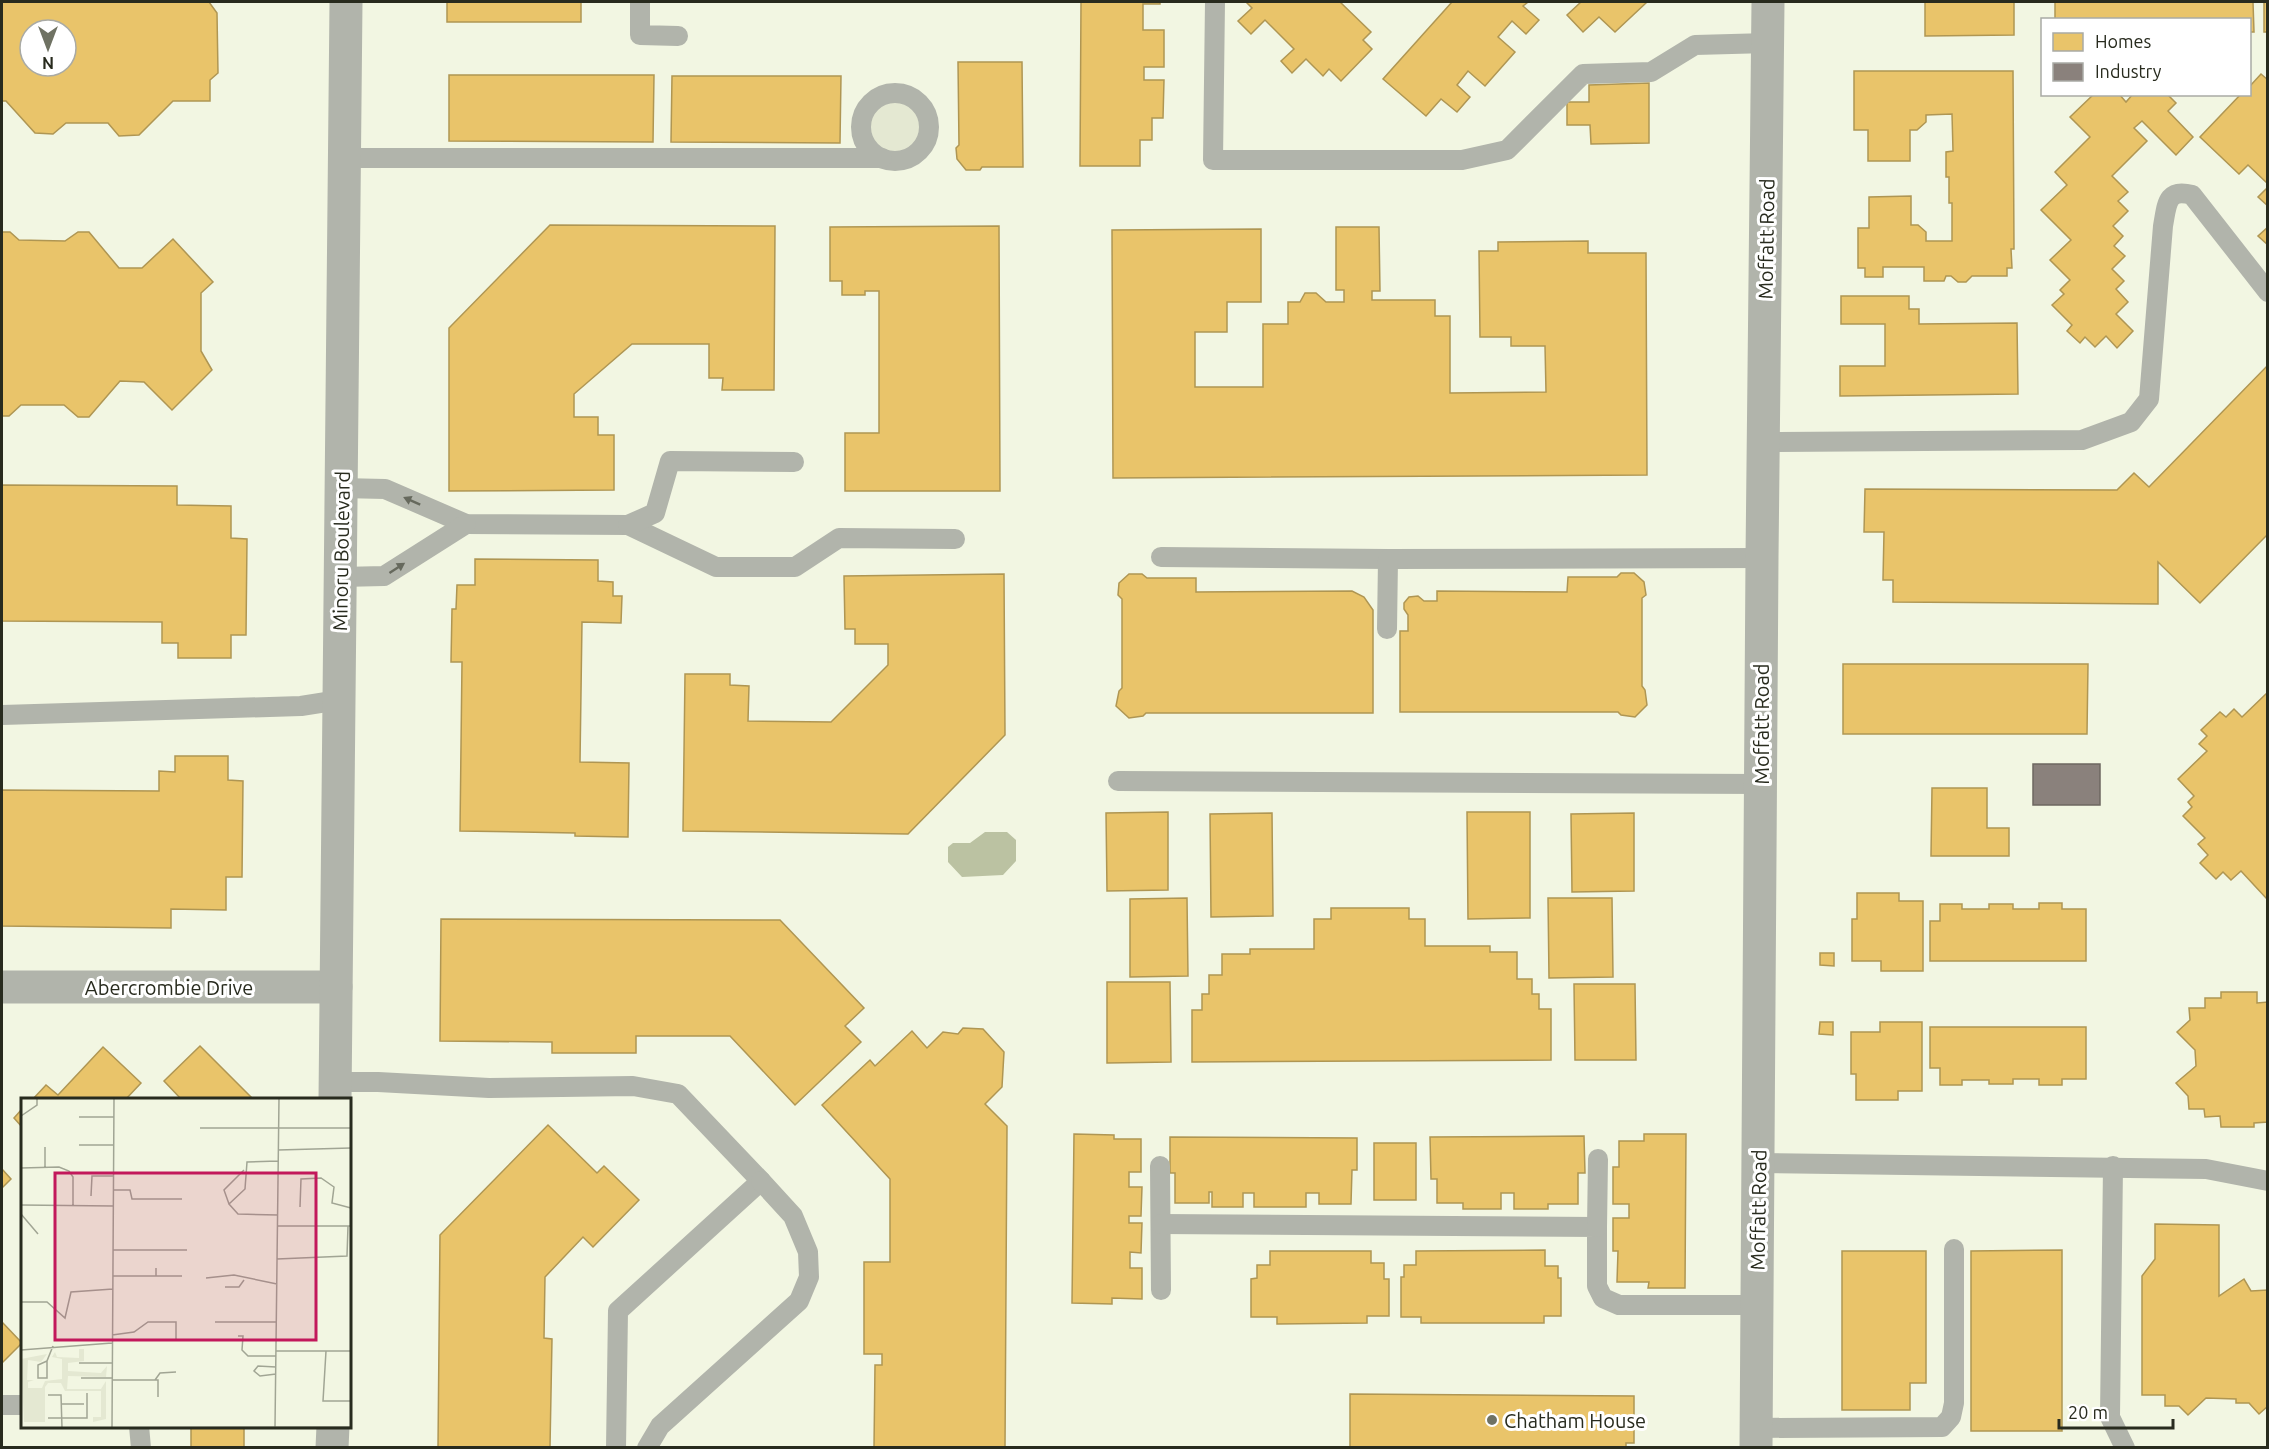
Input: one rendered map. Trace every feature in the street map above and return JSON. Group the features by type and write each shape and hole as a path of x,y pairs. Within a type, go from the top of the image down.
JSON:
{"street":[{"name":"Minoru Boulevard","path":"335,1091 346,2"},
{"name":"Moffatt Road","path":"1756,1438 1768,2"},
{"name":"Abercrombie Drive","path":"2,987 336,987"},
{"path":"332,1448 333,1428"}],"lane":[{"path":"640,2 640,35 678,36"},
{"path":"1215,2 1213,160 1462,160 1507,150 1583,74 1651,72 1695,45 1768,43"},
{"path":"344,158 882,158"},
{"path":"1764,442 2082,440 2131,422 2149,399 2163,226 2167,203 2172,195 2180,192 2192,195 2268,292"},
{"path":"341,488 385,489 466,524 628,525 655,513 670,461 794,462"},
{"path":"341,577 384,576 466,524"},
{"path":"628,525 716,567 795,567 839,538 955,539"},
{"path":"1161,557 1762,558"},
{"path":"1387,628 1388,559"},
{"path":"2,715 301,705 339,700"},
{"path":"1118,781 1761,784"},
{"path":"335,1091 378,1082 489,1088 633,1086 678,1094 793,1216 808,1252 809,1277 799,1301 660,1426 646,1448"},
{"path":"1598,1159 1597,1286 1603,1298 1618,1305 1757,1305"},
{"path":"1759,1163 2206,1169 2268,1181"},
{"path":"1160,1166 1161,1290"},
{"path":"2112,1166 2110,1417 2125,1448"},
{"path":"616,1448 618,1311 761,1181"},
{"path":"1161,1224 1597,1227"},
{"path":"1756,1438 1942,1427 1952,1417 1954,1403 1954,1249"},
{"path":"2,1405 21,1405"},
{"path":"139,1428 141,1448"}],"shaded area":[{"path":"890,102 900,102 913,109 920,122 920,132 913,145 900,152 890,152 881,148 874,141 870,132 870,122 874,113 881,106"},
{"path":"985,832 1007,832 1016,840 1016,861 1003,875 962,877 948,862 948,847 953,843 970,843"}],"building: Homes":[{"path":"2,2 209,2 217,13 218,73 210,80 210,101 173,101 139,135 119,136 108,123 66,123 53,134 35,133 6,101 2,101"},
{"path":"447,2 581,2 581,22 447,22"},
{"path":"1081,2 1160,2 1160,4 1143,4 1143,30 1164,30 1164,67 1144,67 1144,80 1164,80 1163,118 1152,118 1152,140 1140,140 1140,166 1080,166"},
{"path":"1246,2 1340,2 1371,32 1363,40 1372,49 1341,81 1329,69 1323,76 1306,59 1292,73 1281,61 1294,49 1265,20 1251,34 1238,21 1252,8"},
{"path":"1452,2 1528,2 1523,6 1539,20 1526,34 1512,21 1498,37 1515,52 1485,86 1468,71 1457,85 1470,97 1457,112 1441,99 1426,116 1383,79"},
{"path":"1581,2 1647,2 1615,32 1599,17 1583,32 1567,15"},
{"path":"1925,2 2014,2 2014,35 1925,36"},
{"path":"2055,2 2253,2 2254,32 2251,32 2251,18 2055,18"},
{"path":"2264,2 2268,2 2268,32 2264,32"},
{"path":"958,62 1022,62 1023,167 982,167 980,170 966,170 957,159 956,148 959,145"},
{"path":"1854,71 2013,71 2014,249 2011,249 2012,268 2007,268 2007,276 1972,276 1966,282 1958,282 1951,276 1946,276 1944,281 1924,281 1924,267 1883,267 1883,277 1865,277 1865,268 1858,268 1858,228 1869,228 1869,197 1911,196 1911,225 1918,225 1926,232 1926,241 1952,241 1952,203 1949,203 1946,152 1953,151 1952,114 1926,115 1926,122 1917,130 1910,130 1910,161 1868,161 1868,130 1854,130"},
{"path":"2261,74 2268,80 2268,184 2248,165 2239,174 2200,137 2239,96 2251,96 2251,85"},
{"path":"449,75 654,75 653,142 449,141"},
{"path":"672,76 841,76 840,143 671,142"},
{"path":"1649,83 1649,143 1591,144 1590,125 1567,125 1567,102 1589,102 1589,85"},
{"path":"2092,96 2121,96 2126,102 2131,96 2169,96 2176,103 2168,111 2193,137 2176,155 2142,121 2134,128 2147,141 2112,176 2128,192 2118,201 2128,211 2113,226 2123,236 2114,246 2125,256 2112,269 2124,281 2116,289 2128,302 2116,314 2133,331 2117,348 2106,336 2095,347 2085,337 2080,343 2067,331 2072,325 2052,305 2064,294 2060,290 2070,280 2050,260 2071,240 2041,210 2067,185 2055,172 2090,137 2070,117"},
{"path":"2268,187 2268,206 2258,197"},
{"path":"550,225 775,226 774,390 722,390 723,378 709,378 709,344 632,344 574,394 574,417 598,417 598,435 614,435 614,490 449,491 449,328"},
{"path":"999,226 1000,491 845,491 845,433 879,433 879,291 865,291 865,295 842,295 842,281 830,281 830,227"},
{"path":"1336,227 1379,227 1380,291 1372,291 1372,300 1435,300 1435,316 1450,316 1450,393 1546,392 1545,346 1511,346 1511,337 1480,337 1479,251 1498,251 1498,242 1588,241 1588,253 1646,253 1647,475 1113,478 1112,230 1261,229 1261,302 1227,302 1227,332 1195,332 1195,387 1263,387 1263,324 1288,324 1288,302 1300,302 1305,293 1316,293 1326,302 1344,302 1344,290 1336,290"},
{"path":"2268,227 2268,245 2258,236"},
{"path":"2,232 10,232 19,240 65,241 78,232 89,232 119,268 142,268 173,239 213,282 201,293 201,351 212,370 172,410 144,382 120,381 89,417 78,417 64,405 21,405 9,416 2,416"},
{"path":"1841,296 1909,296 1909,309 1919,309 1919,324 2017,323 2018,394 1840,396 1840,366 1885,366 1885,324 1841,324"},
{"path":"2268,365 2268,534 2200,603 2158,562 2158,604 1893,602 1893,580 1883,580 1884,532 1864,532 1865,489 2117,490 2134,473 2149,487"},
{"path":"2,485 177,486 177,505 231,506 231,538 247,539 246,635 231,635 231,658 178,658 178,643 162,643 162,622 2,621"},
{"path":"475,559 598,560 598,581 613,582 613,596 622,596 621,623 582,622 580,762 629,763 628,837 575,836 575,833 460,831 462,662 451,662 452,609 456,609 457,585 475,585"},
{"path":"1621,573 1634,573 1644,582 1646,595 1642,598 1642,686 1645,690 1647,705 1635,717 1621,715 1618,712 1400,712 1400,631 1408,631 1408,615 1404,609 1404,603 1409,597 1418,596 1424,601 1437,601 1437,591 1567,592 1568,577 1617,577"},
{"path":"1004,574 1005,735 908,834 683,831 685,674 730,674 730,685 749,686 748,721 831,722 888,665 888,644 855,644 855,629 845,629 844,576"},
{"path":"1129,574 1142,574 1147,578 1196,578 1196,592 1352,591 1364,597 1373,610 1373,713 1146,713 1143,716 1129,718 1116,706 1119,691 1122,688 1122,599 1118,595 1119,583"},
{"path":"1843,664 2088,664 2087,734 1843,734"},
{"path":"2268,692 2268,896 2266,898 2241,871 2231,880 2223,872 2216,879 2200,863 2208,855 2198,844 2205,838 2183,816 2192,807 2188,802 2194,796 2178,779 2207,751 2199,744 2207,736 2201,730 2220,712 2226,717 2234,709 2242,717"},
{"path":"175,756 228,756 228,780 243,781 242,877 226,877 226,910 171,909 171,928 2,926 2,790 159,791 159,771 175,772"},
{"path":"1932,788 1987,788 1987,828 2009,828 2009,856 1931,856"},
{"path":"1168,812 1168,890 1107,891 1106,813"},
{"path":"1467,812 1530,812 1530,918 1468,919"},
{"path":"1272,813 1273,916 1211,917 1210,814"},
{"path":"1634,813 1634,891 1572,892 1571,814"},
{"path":"1857,893 1899,893 1899,901 1923,901 1923,971 1881,971 1881,961 1852,961 1852,919 1857,919"},
{"path":"1187,898 1188,976 1130,977 1130,899"},
{"path":"1548,898 1612,898 1613,977 1549,978"},
{"path":"2039,903 2062,903 2062,909 2086,909 2086,961 1930,961 1930,921 1940,921 1940,904 1962,904 1962,909 1989,909 1989,904 2013,904 2013,909 2039,909"},
{"path":"1331,908 1409,908 1409,919 1425,919 1425,946 1490,946 1490,952 1517,952 1517,979 1532,979 1532,994 1539,994 1539,1009 1551,1009 1551,1060 1192,1062 1192,1010 1202,1010 1202,994 1209,994 1209,975 1222,975 1222,954 1250,954 1250,949 1314,949 1314,919 1331,919"},
{"path":"441,919 780,920 864,1008 845,1026 861,1042 795,1105 730,1036 636,1036 636,1053 552,1053 552,1042 440,1041"},
{"path":"1820,953 1834,953 1834,966 1820,965"},
{"path":"1107,982 1170,982 1171,1062 1107,1063"},
{"path":"1574,984 1635,984 1636,1060 1575,1060"},
{"path":"2221,992 2257,992 2257,1003 2268,1002 2268,1122 2254,1123 2254,1127 2221,1127 2220,1116 2205,1117 2204,1109 2189,1109 2188,1096 2176,1083 2196,1066 2195,1050 2177,1032 2190,1020 2189,1008 2205,1008 2205,998 2221,998"},
{"path":"1820,1022 1833,1022 1833,1035 1819,1034"},
{"path":"1880,1022 1922,1022 1922,1091 1898,1091 1898,1100 1856,1100 1856,1074 1851,1074 1851,1032 1880,1032"},
{"path":"1930,1027 2086,1027 2086,1079 2062,1079 2062,1085 2039,1085 2039,1079 2013,1079 2013,1084 1989,1084 1989,1080 1962,1080 1962,1085 1940,1085 1940,1068 1930,1068"},
{"path":"963,1028 983,1029 1004,1052 1002,1087 985,1104 1007,1126 1005,1448 874,1448 875,1365 882,1365 882,1354 864,1354 864,1262 890,1262 890,1179 822,1105 870,1060 875,1066 912,1031 927,1048 943,1032 958,1034"},
{"path":"200,1046 252,1098 180,1098 164,1081"},
{"path":"103,1047 141,1083 127,1098 34,1098 46,1085 58,1095"},
{"path":"21,1110 21,1126 14,1118"},
{"path":"548,1125 597,1173 604,1166 639,1200 593,1247 583,1237 545,1277 544,1338 552,1339 550,1447 558,1448 438,1448 440,1235"},
{"path":"1074,1134 1114,1135 1114,1139 1141,1139 1141,1172 1129,1172 1129,1187 1142,1187 1141,1216 1129,1216 1129,1223 1142,1223 1141,1253 1130,1252 1130,1268 1142,1268 1142,1299 1112,1298 1112,1304 1072,1303"},
{"path":"1644,1134 1686,1134 1685,1288 1648,1288 1649,1282 1617,1282 1618,1251 1613,1251 1613,1218 1629,1218 1629,1204 1613,1204 1613,1167 1619,1167 1619,1141 1644,1141"},
{"path":"1584,1136 1585,1173 1578,1173 1578,1204 1548,1204 1548,1209 1514,1209 1514,1193 1501,1193 1501,1209 1463,1209 1463,1203 1437,1203 1437,1179 1431,1179 1430,1137"},
{"path":"1170,1137 1357,1138 1357,1170 1352,1170 1351,1204 1319,1204 1319,1193 1306,1193 1306,1207 1254,1207 1254,1193 1243,1193 1243,1207 1212,1207 1212,1192 1209,1192 1209,1203 1175,1203 1175,1173 1170,1173"},
{"path":"1374,1143 1416,1143 1416,1200 1374,1200"},
{"path":"2,1169 11,1179 2,1188"},
{"path":"2155,1224 2219,1225 2219,1296 2244,1279 2251,1291 2268,1290 2268,1406 2259,1414 2249,1403 2236,1403 2236,1399 2206,1398 2188,1415 2179,1406 2165,1406 2165,1395 2142,1395 2142,1276 2155,1259"},
{"path":"1545,1250 1545,1266 1558,1266 1558,1278 1561,1278 1561,1316 1544,1316 1544,1323 1421,1323 1421,1317 1401,1317 1401,1277 1404,1277 1404,1265 1416,1265 1416,1251"},
{"path":"2062,1250 2062,1431 1971,1431 1971,1251"},
{"path":"1270,1251 1371,1251 1371,1263 1384,1263 1384,1279 1389,1279 1389,1316 1367,1316 1367,1323 1277,1324 1277,1317 1251,1317 1251,1279 1257,1278 1257,1265 1270,1265"},
{"path":"1842,1251 1926,1251 1926,1383 1910,1383 1910,1410 1842,1410"},
{"path":"2,1322 21,1344 2,1363"},
{"name":"Chatham House","path":"1350,1394 1634,1396 1634,1443 1626,1443 1626,1448 1350,1448"},
{"path":"191,1428 244,1428 244,1448 191,1448"}],"building: Industry":[{"path":"2033,764 2100,764 2100,805 2033,805"}],"place":[{"name":"Chatham House","path":"1492,1420"}]}
